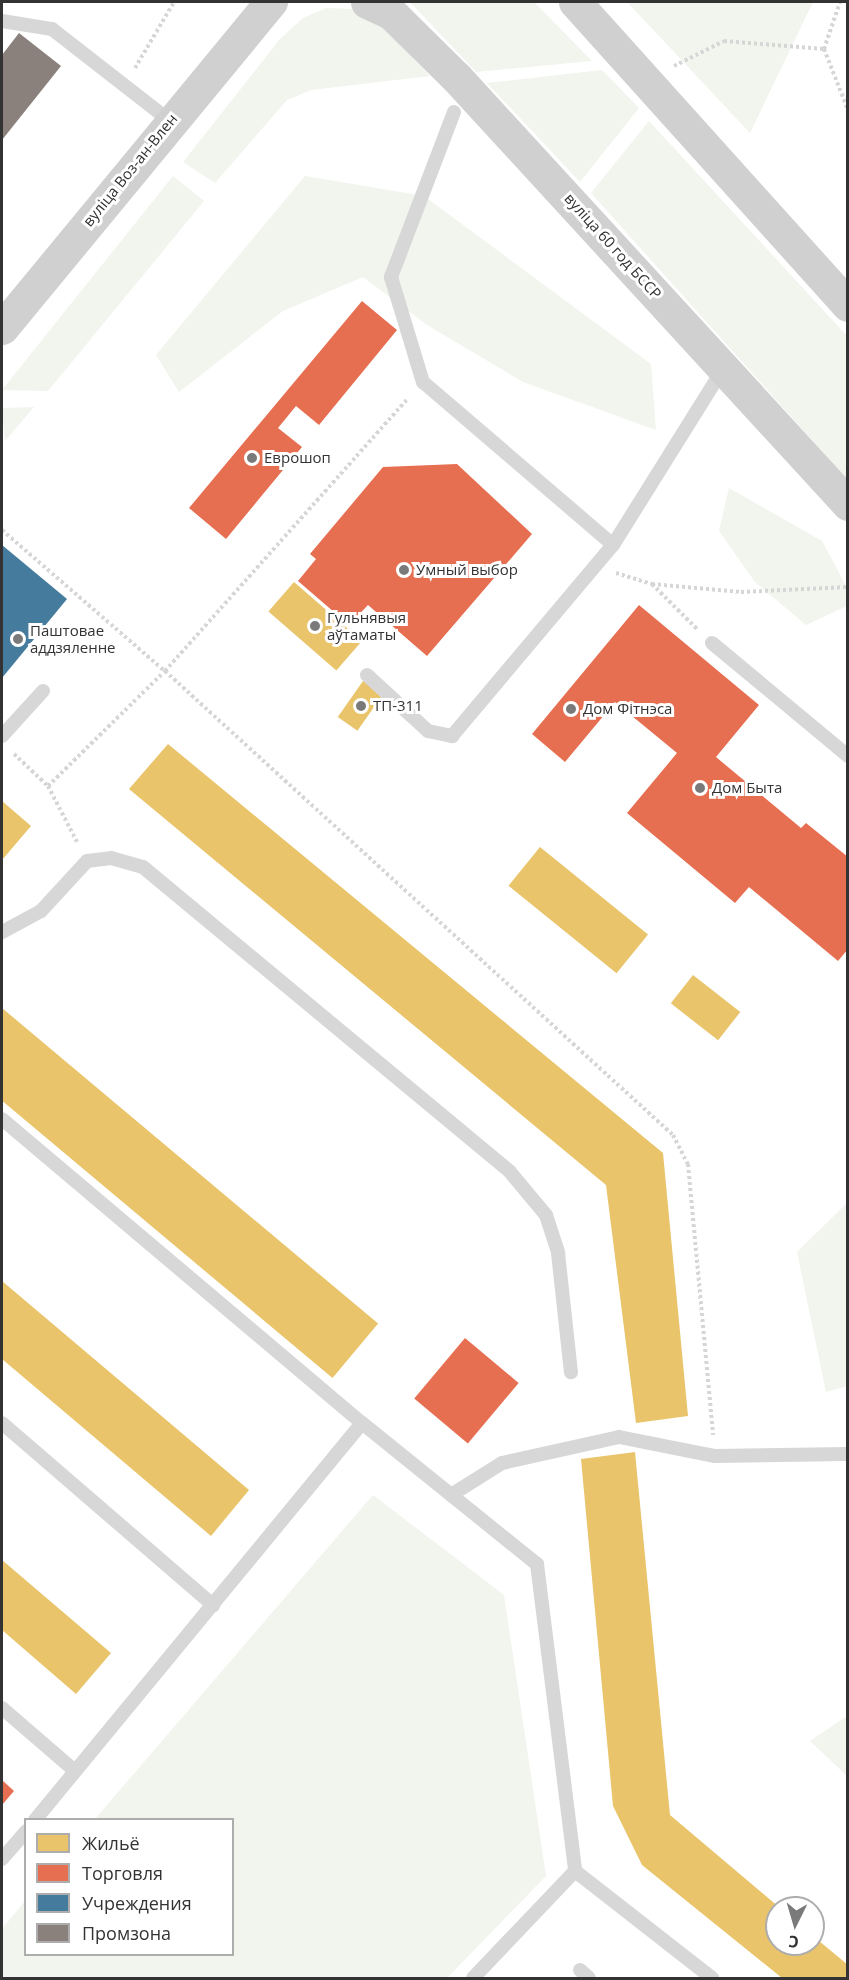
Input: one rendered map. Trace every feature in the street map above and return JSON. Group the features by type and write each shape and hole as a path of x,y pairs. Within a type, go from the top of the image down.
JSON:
{"main road":[{"path":"266,8 295,2"},
{"name":"вуліца 60 год БССР","path":"368,2 391,13 456,76 848,504"},
{"path":"574,2 848,305"},
{"name":"вуліца Воз-ан-Влен","path":"2,328 169,120 266,8"}],"lane":[{"path":"2,21 52,28 169,120"},
{"path":"454,112 391,277 423,382 613,545"},
{"path":"367,675 428,731 452,736 613,545 724,367"},
{"path":"712,643 848,756"},
{"path":"2,736 43,691"},
{"path":"2,932 41,911 87,861 111,858 143,867 510,1172 546,1215 558,1253 571,1372"},
{"path":"2,1119 362,1423 537,1564 575,1871 712,1978"},
{"path":"2,1423 213,1605"},
{"path":"37,1818 362,1423"},
{"path":"451,1495 501,1463 619,1437 715,1456 848,1454"},
{"path":"2,1708 75,1771"},
{"path":"2,1860 24,1833"},
{"path":"473,1978 575,1871"}],"path":[{"path":"125,86 174,2"},
{"path":"840,2 824,49 848,110"},
{"path":"670,68 724,40 824,49"},
{"path":"48,786 165,671 423,382"},
{"path":"2,530 165,671 673,1135 688,1164 715,1456"},
{"path":"595,566 652,584 741,592 848,586"},
{"path":"652,584 712,643"},
{"path":"9,749 48,786 87,861"}],"shaded area":[{"path":"410,2 534,2 592,61 476,72"},
{"path":"627,2 813,2 750,133"},
{"path":"326,8 351,9 380,23 430,76 311,90 287,100 215,183 183,162 280,39 303,18"},
{"path":"602,70 639,108 580,182 487,83"},
{"path":"649,121 847,336 847,479 591,193"},
{"path":"173,176 204,201 48,391 2,390"},
{"path":"305,176 424,196 651,364 656,430 523,382 427,325 363,277 283,311 179,392 156,355"},
{"path":"34,407 5,441 2,408"},
{"path":"729,488 822,541 847,588 847,606 806,625 755,582 719,531"},
{"path":"847,1203 847,1386 826,1392 797,1252"},
{"path":"373,1495 504,1595 546,1876 447,1978 2,1978 2,1929 24,1902 24,1956 234,1956 234,1818 96,1818"},
{"path":"847,1716 847,1776 810,1741"}],"building: Жильё":[{"name":"Гульнявыя аўтаматы","path":"294,582 362,641 336,670 268,611"},
{"name":"ТП-311","path":"363,681 383,695 357,731 338,717"},
{"path":"168,744 663,1153 688,1416 636,1423 606,1185 129,789"},
{"path":"2,801 31,826 2,860"},
{"path":"540,847 648,934 617,973 509,886"},
{"path":"693,975 740,1012 718,1040 671,1003"},
{"path":"2,1008 378,1324 332,1378 2,1101"},
{"path":"2,1281 249,1490 211,1536 2,1359"},
{"path":"635,1452 670,1815 766,1896 765,1956 825,1956 825,1946 848,1965 848,1978 782,1978 642,1865 613,1806 581,1459"},
{"path":"2,1560 111,1653 76,1694 2,1630"}],"building: Торговля":[{"path":"362,301 397,330 319,425 296,406 278,428 302,447 226,539 189,508"},
{"name":"Умный выбор","path":"457,464 532,534 427,656 368,605 349,625 298,581 316,559 310,554 383,467"},
{"name":"Дом Быта","path":"639,605 759,705 716,757 801,828 806,823 848,857 848,949 838,961 749,887 735,903 627,813 677,753 615,702 565,762 532,734"},
{"path":"465,1338 519,1383 468,1444 414,1399"},
{"path":"2,1780 14,1791 2,1805"}],"building: Учреждения":[{"name":"Паштовае аддзяленне","path":"2,545 67,599 2,678"}],"building: Промзона":[{"path":"19,33 61,66 2,140 2,55"}],"place":[{"name":"Еврошоп","path":"252,458"},
{"name":"Умный выбор","path":"404,570"},
{"name":"Гульнявыя аўтаматы","path":"315,626"},
{"name":"Паштовае аддзяленне","path":"18,639"},
{"name":"ТП-311","path":"361,706"},
{"name":"Дом Фітнэса","path":"571,709"},
{"name":"Дом Быта","path":"700,788"}]}
